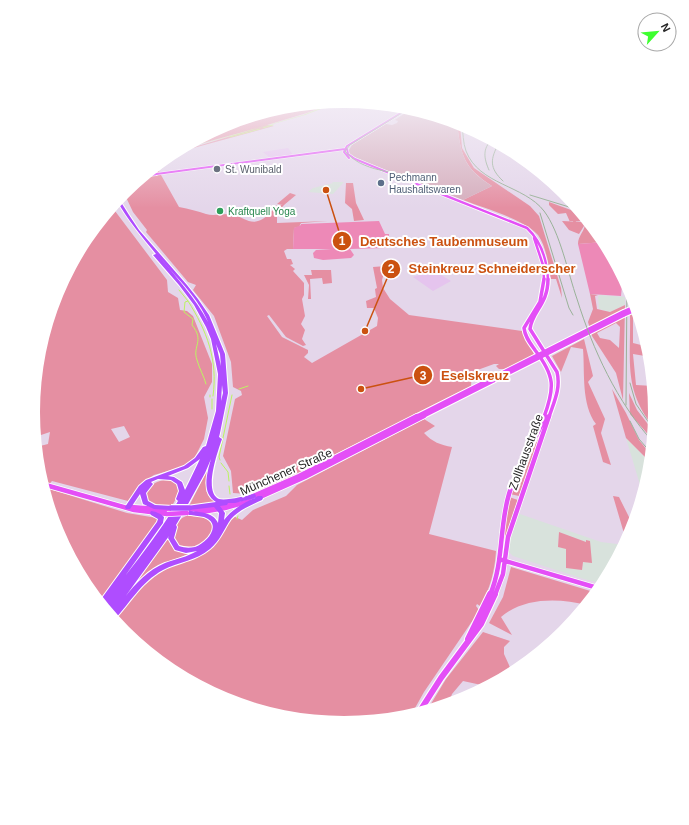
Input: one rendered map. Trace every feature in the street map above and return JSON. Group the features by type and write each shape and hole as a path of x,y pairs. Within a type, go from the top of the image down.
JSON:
{"highway":[{"path":"121,206 132,228 190,298 204,319 218,354 223,395 221,433 208,488 210,494 214,498 230,503"},
{"path":"171,510 196,475 210,441 223,395"},
{"path":"112,608 177,517 205,468 221,420"},
{"path":"128,507 140,488 148,481 188,465 199,456 210,441"},
{"path":"108,603 142,558 171,510 182,491 178,481 170,478 160,478 147,486 143,495 145,502 154,507 171,510 189,511 210,517 216,528 211,540 195,550 182,550 177,548 172,542 171,534 177,517"},
{"path":"189,511 230,503 239,503 257,497"},
{"path":"116,613 137,586 149,576 164,567 202,552 210,546 220,534 239,503"},
{"path":"218,508 222,520 220,534"},
{"path":"105,600 160,523 160,517 153,513"}],"main road":[{"path":"156,174 346,149 374,130"},
{"path":"346,149 348,154 354,158 516,224 529,231 535,240 545,268 545,301 526,325 524,330 527,338 543,355"},
{"name":"Münchener Straße","path":"257,497 631,310"},
{"path":"533,318 530,326 532,334 543,355"},
{"path":"524,330 530,326"},
{"path":"524,330 532,334"},
{"name":"Zollhausstraße","path":"422,707 488,613 501,580 510,487 532,448 552,391 552,375 543,355"},
{"name":"Zollhausstraße","path":"504,542 559,389 558,374 543,355"},
{"path":"49,486 153,513 171,510"},
{"name":"Münchener Straße","path":"189,511 218,508 230,503"},
{"path":"128,507 171,510"},
{"path":"502,560 594,587"}],"shaded area":[{"path":"229,130 248,130 203,143"},
{"path":"248,130 249,130 201,144"},
{"path":"249,130 257,130 194,148"},
{"path":"375,130 458,130 462,152 469,167 492,186 463,200 420,183 424,178 393,173 350,155 349,150 352,145"},
{"path":"458,130 461,131 462,148 474,168 530,206 539,216 561,288 562,298 556,279 551,279 545,250 541,240 532,229 514,219 463,200 492,186 475,173 469,166 460,144"},
{"path":"288,148 293,155 269,157 263,152"},
{"path":"159,171 179,207 209,215 231,214 255,222 264,218 277,205 283,205 277,204 290,193 296,195 277,213 277,223 328,221 301,223 299,227 294,228 293,249 287,249 284,251 287,259 291,259 293,264 290,265 295,269 293,271 304,283 304,295 302,299 305,316 301,324 305,330 302,339 306,345 303,346 286,337 269,315 267,316 282,337 308,350 308,353 304,357 312,363 377,326 378,318 374,308 367,308 366,301 376,297 375,289 377,288 373,267 386,266 382,280 383,288 390,299 409,315 522,331 535,356 504,369 499,369 496,366 499,364 494,364 472,372 471,386 280,482 248,494 233,493 231,471 223,456 235,399 242,395 241,391 233,387 231,362 214,316 193,290 196,285 188,282 146,232 147,230 133,212 127,199"},
{"path":"332,182 344,182 333,194 308,192 313,188 333,183"},
{"path":"346,183 353,183 356,203 364,220 354,221 352,209 345,203"},
{"path":"549,202 571,210 581,221 570,222 566,213 558,214 549,205"},
{"path":"116,212 167,280 168,292 178,298 180,310 187,311 193,316 212,364 212,382 204,397 208,418 204,439 191,462 182,467 154,475 142,483 128,501 52,481 49,485 42,445 48,444 50,432 41,435 40,412 43,373 50,334 71,278 91,243","holes":["124,426 130,437 119,442 111,429"]},
{"path":"379,221 385,234 389,234 389,238 393,240 392,243 389,243 389,247 350,249 354,255 351,258 323,260 314,258 313,253 316,250 332,249 293,249 294,228 301,224"},
{"path":"562,221 582,222 584,224 579,234 569,230"},
{"path":"585,226 598,242 578,244"},
{"path":"598,242 622,287 621,296 590,294 578,244"},
{"path":"311,270 331,270 332,283 323,284 322,278 310,279 311,299 308,299 309,285 304,275 312,275"},
{"path":"433,270 451,281 433,291 413,277"},
{"path":"590,294 598,295 595,296 597,309 610,312 625,305 623,400 616,373 592,336 588,322 593,309","holes":["616,323 620,327 619,348 610,340 600,338 597,333"]},
{"path":"600,295 625,297 625,305 610,312 599,309 598,297"},
{"path":"633,314 633,316 633,343 641,345 643,356 633,354 636,385 647,386 649,420 637,400 633,387 630,361 630,315"},
{"path":"584,339 593,376 588,382 605,419 601,433 611,465 603,462 593,426 596,424 588,407 585,388 583,349 571,347 561,372 552,356"},
{"path":"612,389 639,440 646,449 645,457 626,438"},
{"path":"629,393 637,410 648,425 648,434 630,414"},
{"path":"549,408 550,409 519,496 510,494 510,488"},
{"path":"424,419 435,426 424,433 430,439 437,443 452,447 429,534 496,551 493,573 484,600 480,606 477,604 476,606 479,610 475,617 424,692 415,709 384,714 344,717 285,711 247,701 210,686 175,666 129,628 117,614 144,581 163,569 202,554 233,516 242,520 253,510 286,496 297,485"},
{"path":"626,438 645,457 640,485"},
{"path":"211,463 206,491 210,498 219,502 189,506"},
{"path":"168,479 177,484 180,491 172,506 158,505 148,500 146,493 150,487 158,482"},
{"path":"50,489 127,513 157,518 157,522 103,598 91,582 71,547 63,529"},
{"path":"613,496 619,497 630,519 624,533"},
{"path":"509,497 518,500 504,541 507,501"},
{"path":"517,513 601,542 619,544 598,582 513,556 507,550","holes":["559,532 586,542 587,562 583,562 582,570 577,569 566,548 558,547"]},
{"path":"186,516 202,517 210,522 213,528 210,536 196,547 186,547 175,543 174,536 177,524"},
{"path":"559,532 586,542 586,540 590,541 592,563 583,562 582,570 566,568 566,549 558,547"},
{"path":"168,537 170,543 176,550 190,552 201,549 166,563 135,585"},
{"path":"511,567 591,591 581,604 554,600 542,601 510,610 501,617 512,635 489,623 503,597"},
{"path":"483,632 510,641 504,647 504,654 510,668 481,685 463,681 451,698 430,705 446,679"}],"waterway":[{"path":"230,137 254,130"},
{"path":"179,290 188,301"},
{"path":"188,301 201,323 210,346 214,370 213,396"},
{"path":"188,301 185,302 184,312 193,319 192,325 198,335 196,355 206,384"},
{"path":"239,389 248,386"},
{"path":"220,460 219,457 232,395"},
{"path":"212,399 212,409"},
{"path":"221,463 228,472 229,481"},
{"path":"229,486 230,494"}],"tram line":[{"path":"374,130 350,145 345,151 352,158 369,167 420,177 424,180 416,181 398,174"}],"railway":[{"path":"463,132 465,148 472,162 491,178 525,195 535,202 550,220 559,241 583,318 599,356 617,393 648,435"},
{"path":"488,144 485,150 485,154 489,170"},
{"path":"496,149 492,163 495,172 503,181"},
{"path":"530,195 568,207"},
{"path":"540,213 569,308 573,315"},
{"path":"626,405 627,298"},
{"path":"630,383 636,404 648,422"},
{"path":"630,421 639,439 646,448"}],"place":[{"name":"St. Wunibald","path":"217,169"},
{"name":"Pechmann Haushaltswaren","path":"381,183"},
{"name":"Deutsches Taubenmuseum","path":"326,190"},
{"name":"Kraftquell Yoga","path":"220,211"},
{"name":"Steinkreuz Schneiderscher","path":"365,331"},
{"name":"Eselskreuz","path":"361,389"}]}
